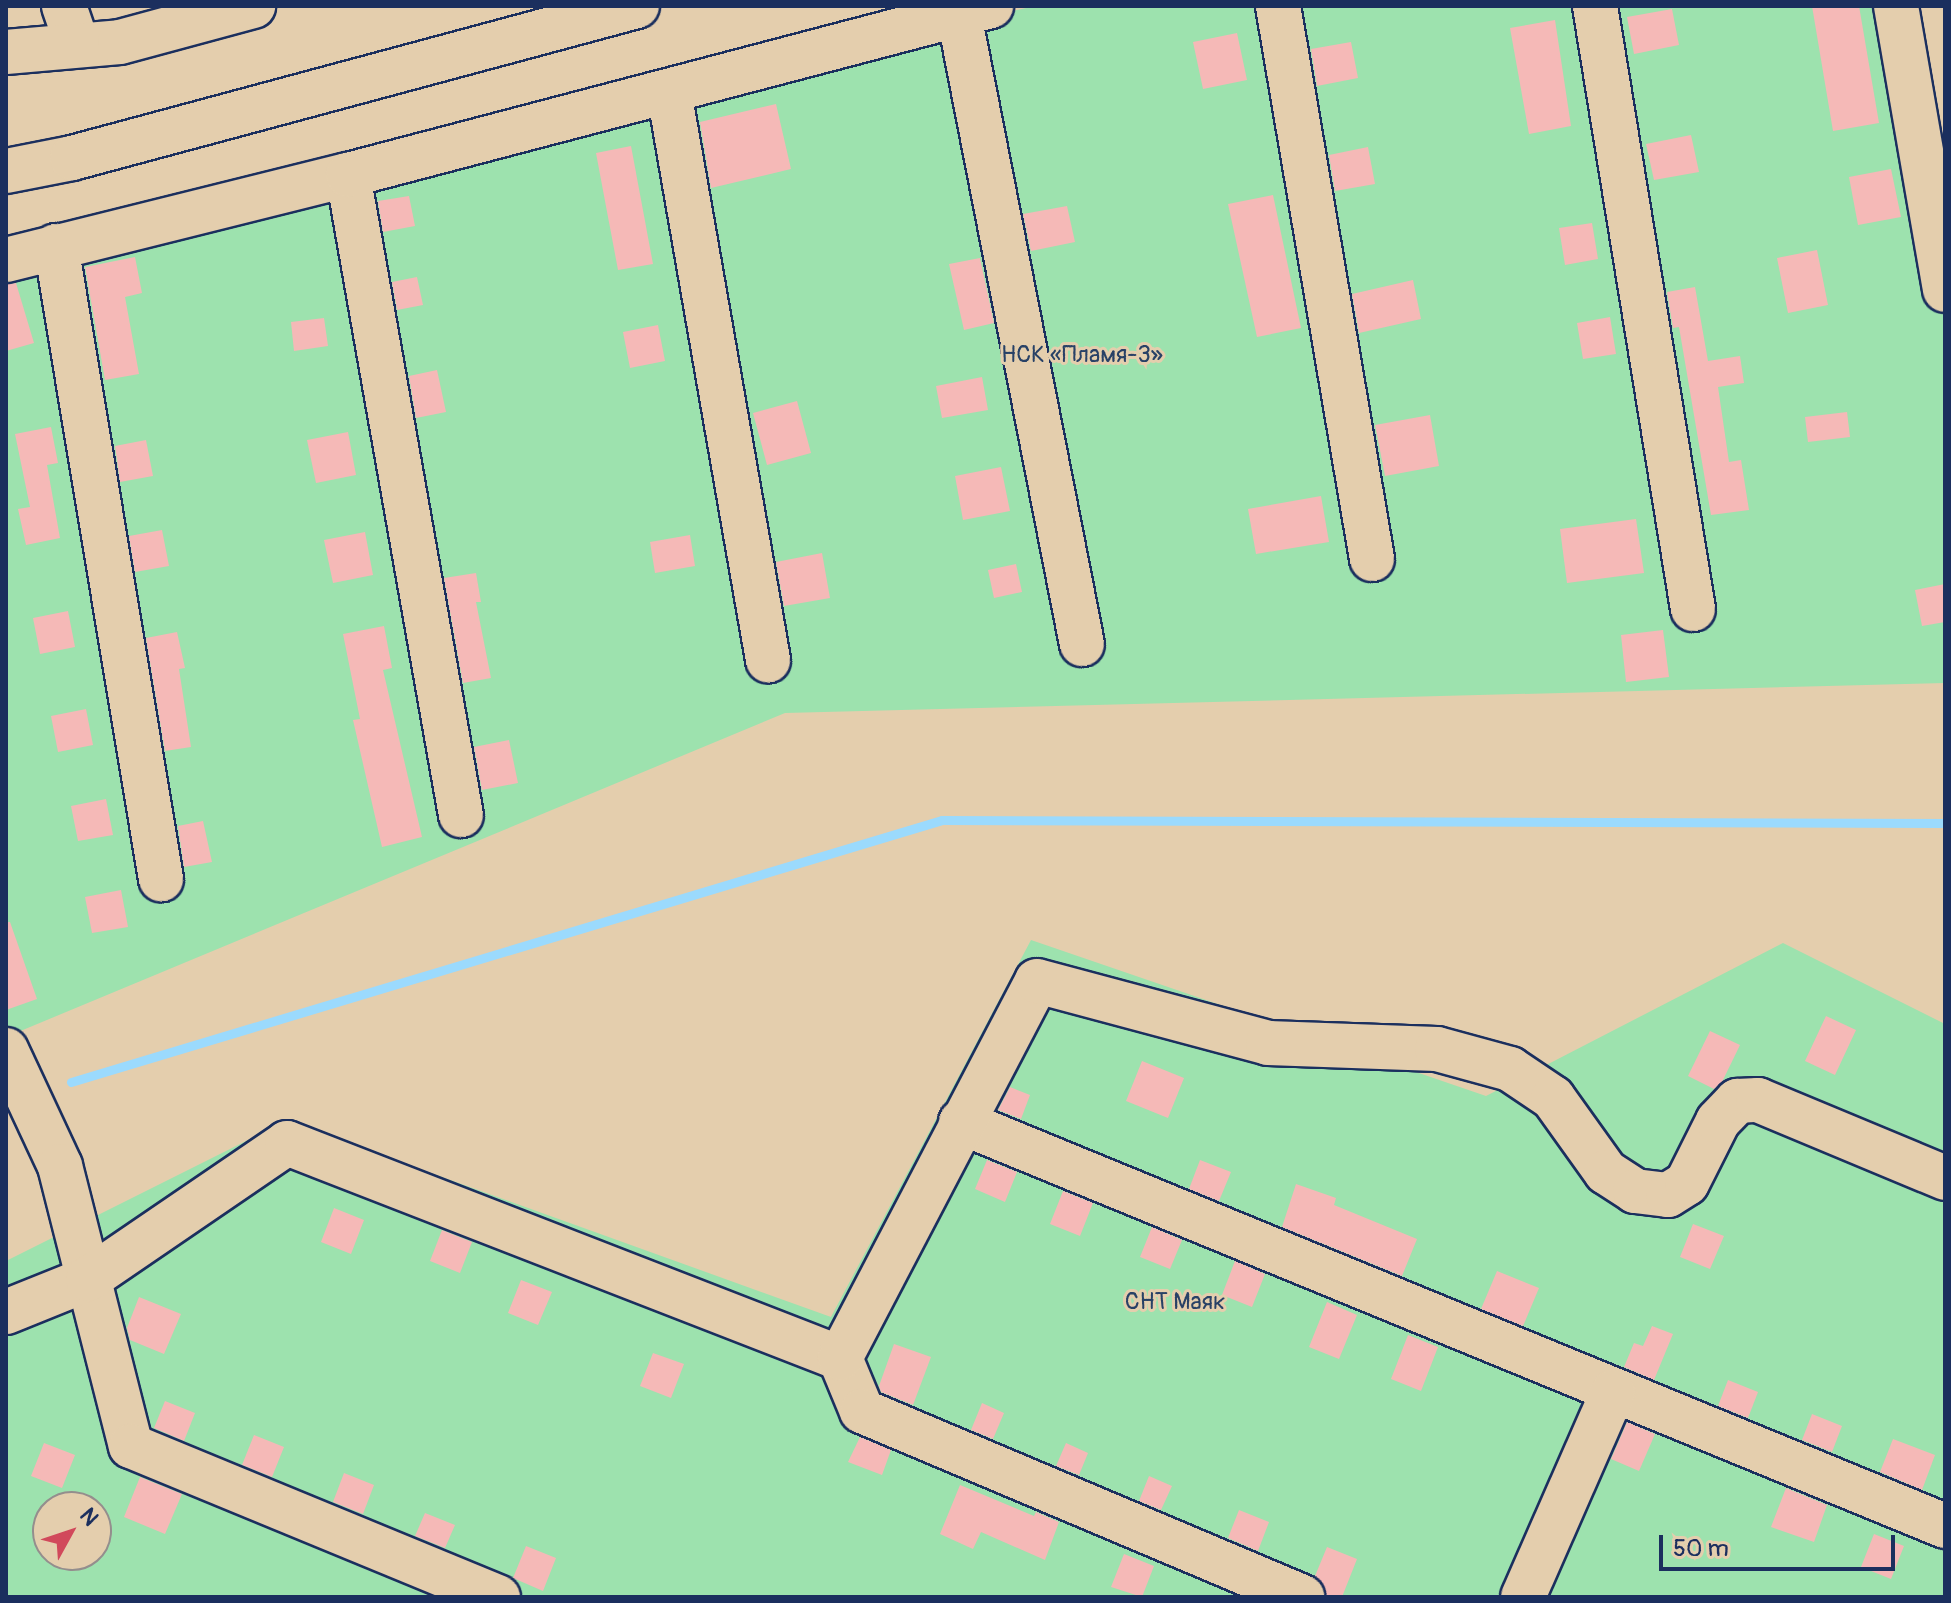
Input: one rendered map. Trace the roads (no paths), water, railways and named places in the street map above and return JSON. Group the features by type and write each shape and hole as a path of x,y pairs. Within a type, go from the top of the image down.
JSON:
{"street":[{"path":"6,52 71,24 120,42 253,6"},
{"path":"6,171 72,158 637,6"},
{"path":"1278,6 1372,559"},
{"path":"1595,6 1693,609"},
{"path":"1896,6 1945,290"},
{"path":"6,260 348,175 975,10 1082,644"},
{"path":"669,92 768,660"},
{"path":"348,175 461,815"},
{"path":"56,246 161,879"},
{"path":"840,1358 1037,981 1268,1043 1437,1049 1510,1069 1553,1098 1606,1172 1635,1191 1668,1195 1687,1183 1718,1121 1737,1101 1758,1100 1945,1178"},
{"path":"6,1050 60,1166 131,1446 498,1597"},
{"path":"961,1122 1945,1526"},
{"path":"6,1312 88,1279 287,1143 840,1358 862,1411 1302,1597"},
{"path":"1523,1597 1613,1392"}],"waterway":[{"path":"71,1082 942,820 1945,823"}],"park label":[{"name":"НСК «Пламя-3»","path":"1082,355"},
{"name":"СНТ Маяк","path":"1175,1302"}]}
